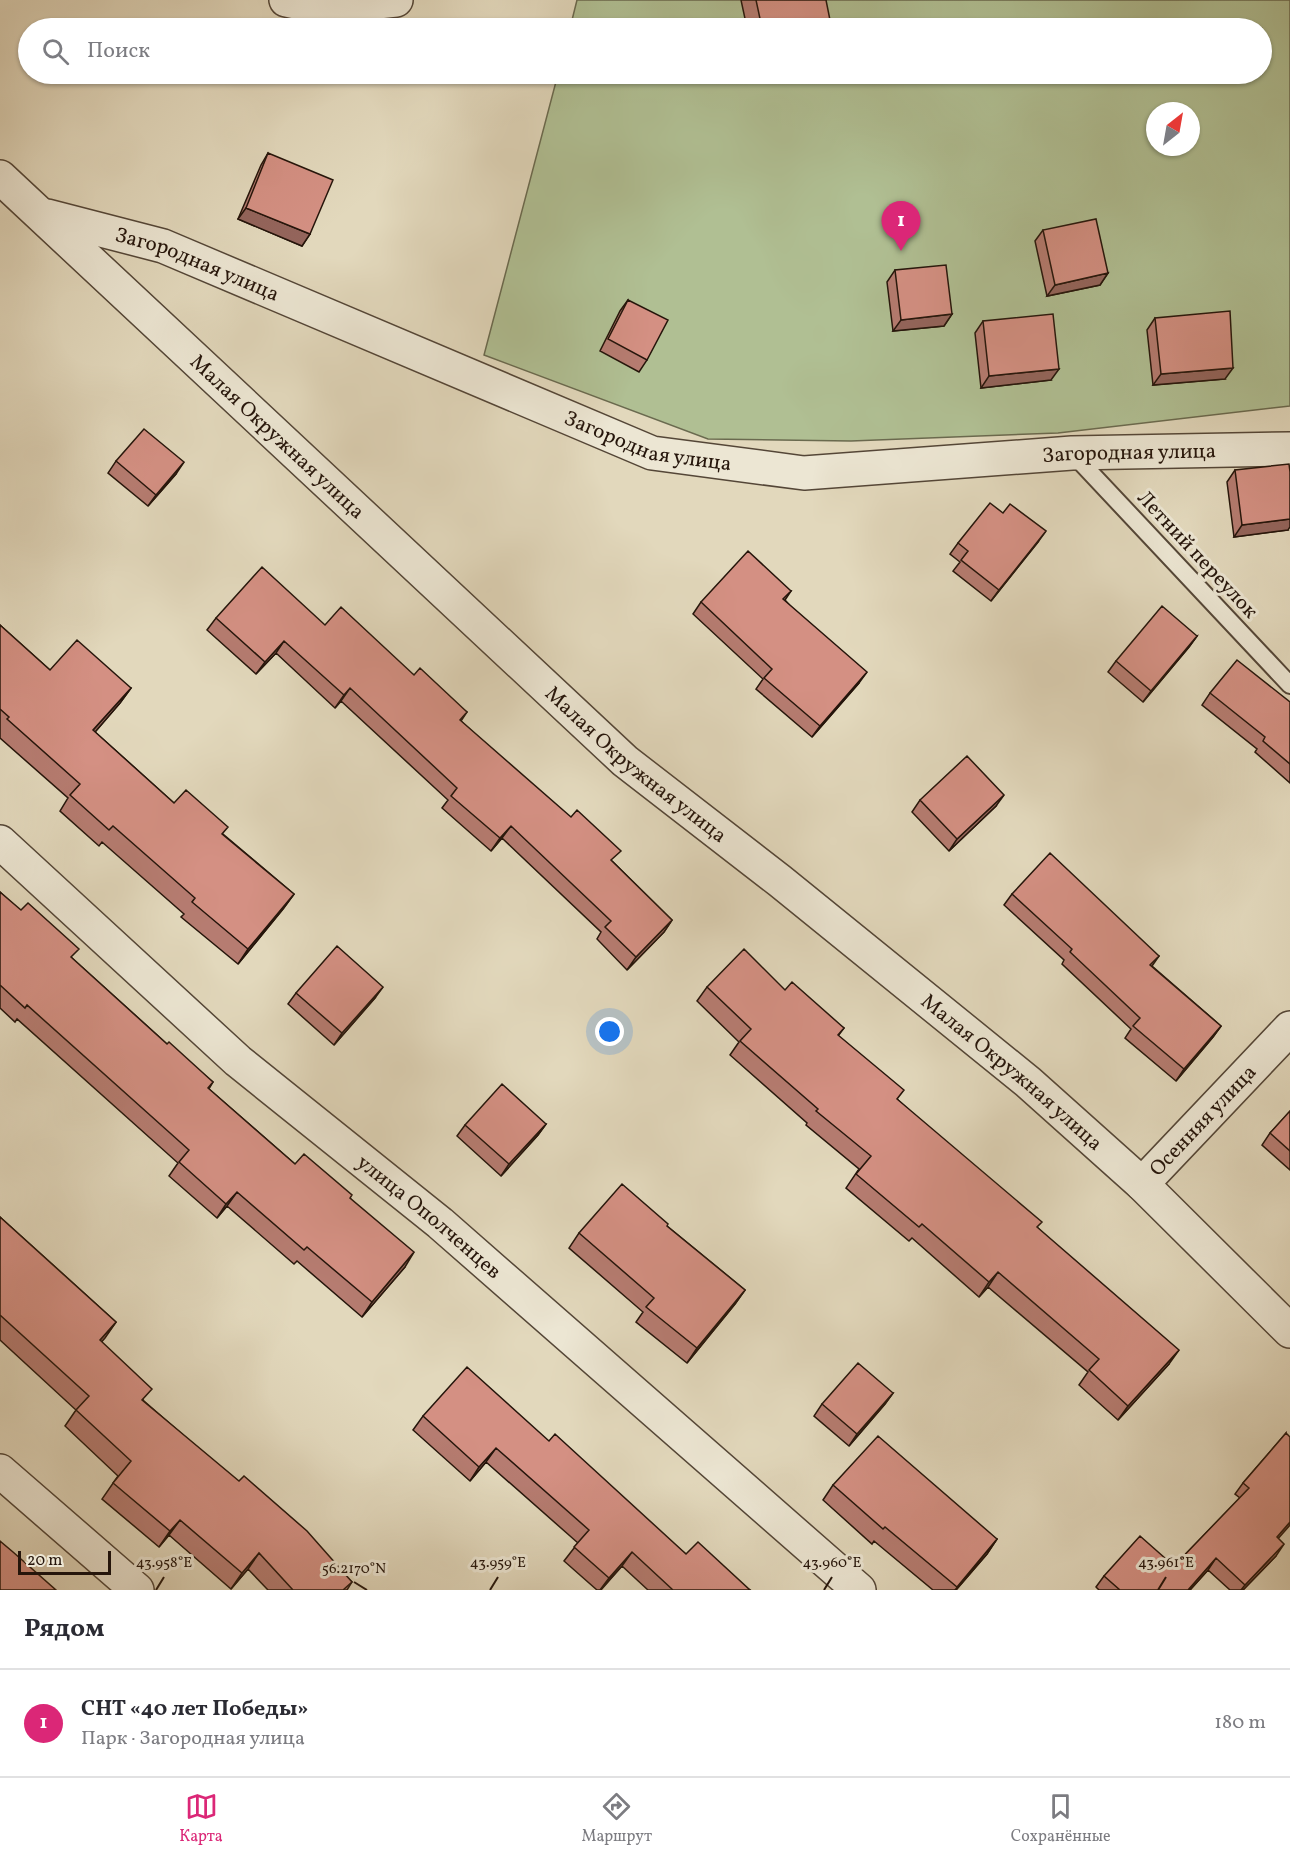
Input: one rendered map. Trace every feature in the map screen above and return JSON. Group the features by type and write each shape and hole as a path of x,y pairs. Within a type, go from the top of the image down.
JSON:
{"street":[{"path":"286,0 322,8 396,0"},
{"name":"Малая Окружная улица","path":"0,177 625,761 780,881 1028,1082 1142,1184 1290,1331"},
{"name":"Загородная улица","path":"43,215 163,246 652,453 804,473 1072,453 1290,449"},
{"name":"улица Ополченцев","path":"0,842 238,1060 440,1223 859,1590"},
{"name":"Осенняя улица","path":"1142,1184 1290,1028"},
{"path":"0,1471 137,1590"}],"lane":[{"name":"Летний переулок","path":"1072,453 1290,685"}],"green space":[{"path":"577,0 1290,0 1290,406 1058,433 851,441 708,439 484,355 555,84 1272,84 1272,18 572,18"}],"building":[{"path":"756,0 826,0 830,18 760,18"},
{"path":"268,153 333,180 310,234 246,208"},
{"path":"1096,219 1108,273 1055,285 1043,230"},
{"path":"946,265 952,314 901,320 895,270"},
{"path":"628,300 668,320 647,360 608,339"},
{"path":"1230,311 1233,368 1161,374 1155,318"},
{"path":"1053,314 1059,369 989,376 983,321"},
{"path":"144,429 184,462 156,495 116,461"},
{"path":"1289,464 1290,519 1242,525 1235,470"},
{"path":"990,503 1003,513 1010,504 1046,531 999,590 961,560 968,551 958,543"},
{"path":"748,551 791,591 783,599 867,672 820,726 764,678 772,669 701,602"},
{"path":"262,567 325,625 341,607 414,675 420,668 467,712 460,720 571,817 577,810 621,851 611,860 672,920 636,957 605,927 611,921 511,826 500,838 451,796 457,788 350,688 344,695 284,641 265,662 216,618"},
{"path":"1162,606 1197,636 1151,691 1116,661"},
{"path":"0,625 50,670 77,640 131,688 93,730 174,803 186,790 228,827 222,834 294,894 248,949 192,902 195,898 113,826 109,830 70,795 80,784 7,719 9,717 0,709"},
{"path":"1237,660 1290,702 1290,764 1263,741 1265,737 1210,693"},
{"path":"967,756 1004,795 957,839 920,800"},
{"path":"1050,853 1159,956 1150,965 1221,1026 1184,1069 1133,1026 1140,1018 1070,952 1072,949 1012,894"},
{"path":"0,892 21,910 28,903 79,949 71,957 167,1044 169,1042 213,1082 208,1088 295,1164 304,1154 352,1195 350,1198 414,1252 372,1302 307,1247 304,1250 237,1192 226,1204 179,1162 189,1150 27,1005 25,1008 0,985"},
{"path":"337,946 383,987 342,1033 296,993"},
{"path":"744,949 785,990 792,982 844,1028 838,1035 904,1090 897,1099 1042,1222 1037,1227 1179,1350 1128,1406 1089,1370 1099,1359 998,1272 989,1282 922,1224 919,1227 856,1174 871,1156 816,1111 818,1109 740,1041 751,1029 707,987"},
{"path":"502,1084 546,1124 509,1164 465,1125"},
{"path":"1290,1111 1290,1151 1270,1133"},
{"path":"622,1184 668,1224 667,1226 745,1290 697,1348 646,1307 654,1298 579,1233"},
{"path":"0,1217 116,1322 100,1340 152,1389 142,1400 239,1481 244,1476 307,1531 352,1582 343,1590 293,1590 259,1553 242,1573 180,1520 170,1531 113,1483 131,1461 76,1410 89,1396 0,1315"},
{"path":"858,1363 893,1393 857,1434 822,1404"},
{"path":"467,1367 549,1441 555,1434 686,1554 698,1542 750,1590 673,1590 632,1552 609,1578 574,1547 589,1530 496,1448 479,1467 423,1416"},
{"path":"1286,1433 1290,1437 1290,1522 1277,1537 1284,1544 1245,1585 1216,1558 1188,1590 1120,1590 1104,1576 1140,1536 1174,1566 1249,1488 1243,1483"},
{"path":"878,1436 997,1539 957,1587 885,1527 883,1529 833,1485"},
{"path":"0,1541 13,1552 56,1590 0,1590"}],"place":[{"name":"СНТ «40 лет Победы»","path":"901,251"}]}
